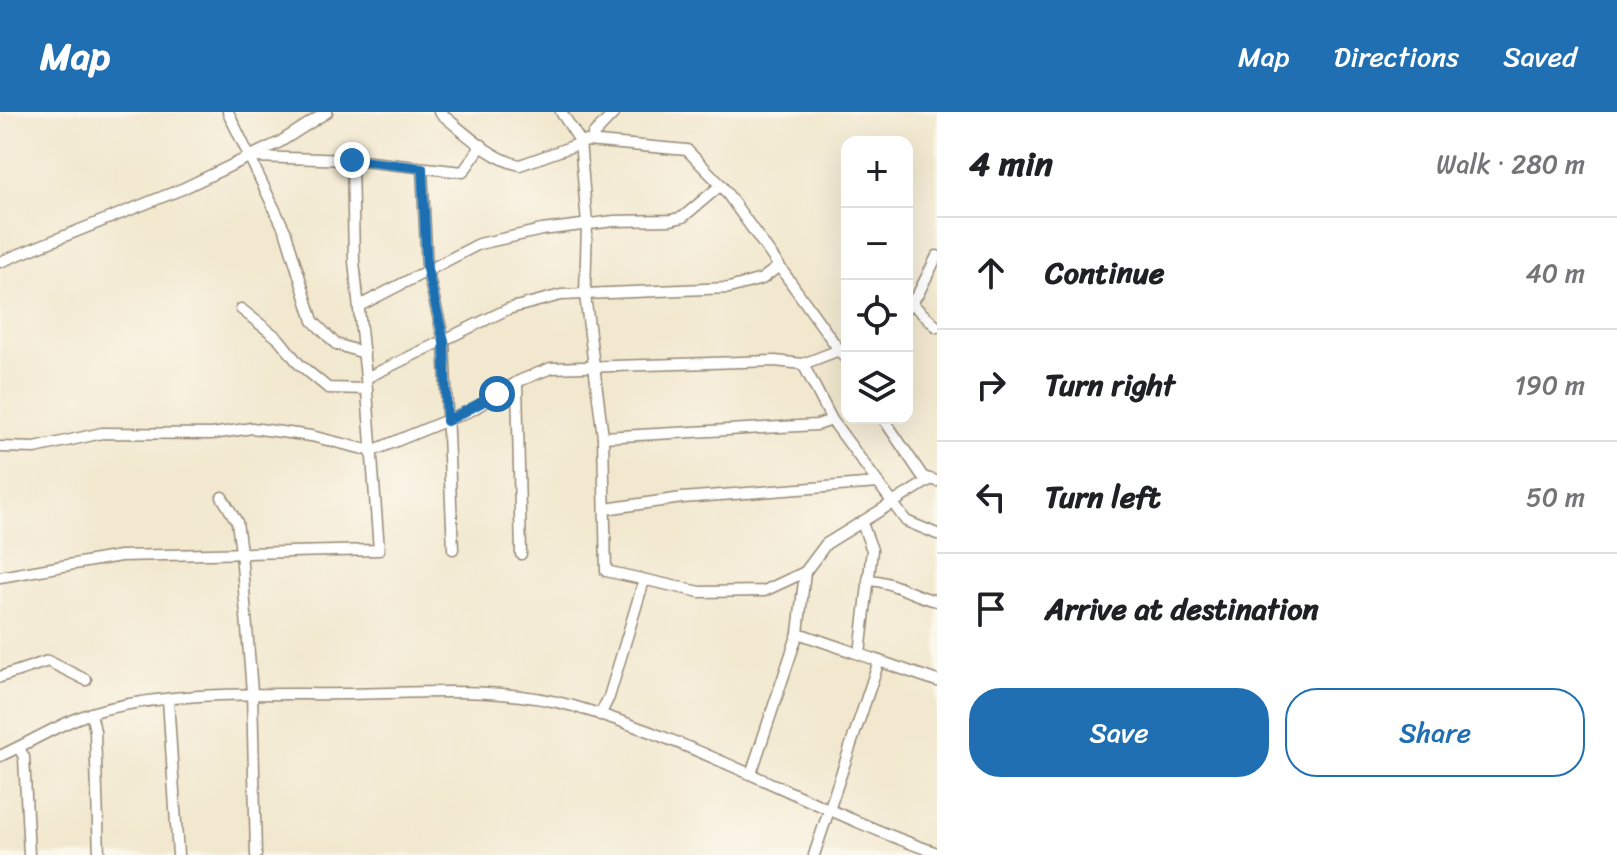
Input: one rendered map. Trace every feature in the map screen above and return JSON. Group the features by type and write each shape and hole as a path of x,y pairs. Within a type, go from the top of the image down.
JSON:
{"street":[{"path":"228,112 233,129 252,156 286,233 313,321 336,344 364,353"},
{"path":"0,262 143,206 252,156 327,112"},
{"path":"439,112 482,145 510,163 520,165 580,141 687,150 721,185 841,345"},
{"path":"561,112 580,141 587,224 585,295 603,437 606,571 700,592 764,591 805,572 826,544 932,481 888,424"},
{"path":"593,140 593,135 615,112"},
{"path":"252,156 352,160 463,172 482,145"},
{"path":"0,577 120,556 379,550 359,306 352,160"},
{"path":"422,168 427,269 444,341 453,549"},
{"path":"359,306 479,244 587,224 671,220 683,217 721,185"},
{"path":"913,299 937,256"},
{"path":"241,309 279,339 299,364 328,388 367,384 508,309 561,295 729,288 762,279 779,266"},
{"path":"913,309 937,327"},
{"path":"0,447 35,448 102,433 212,434 252,428 311,436 372,451 447,421 551,368 775,361 803,364 841,349"},
{"path":"803,364 832,420 906,521 937,534"},
{"path":"517,383 521,554"},
{"path":"603,437 808,426 832,420"},
{"path":"605,509 682,498 878,483"},
{"path":"222,497 237,522 241,552 252,692 256,855"},
{"path":"860,654 872,550 862,523"},
{"path":"751,774 798,633 805,572"},
{"path":"600,715 609,697 644,580"},
{"path":"868,580 891,581 907,592 937,601"},
{"path":"798,633 937,681"},
{"path":"0,677 48,661 86,680"},
{"path":"814,855 879,661"},
{"path":"0,756 91,713 168,699 252,692 442,691 537,697 600,715 751,774 829,811 937,853"},
{"path":"168,699 178,855"},
{"path":"91,713 95,731 99,855"},
{"path":"19,748 24,757 29,855"}],"route":[{"path":"352,160 422,168 427,269 444,341 447,421 497,394"}]}
